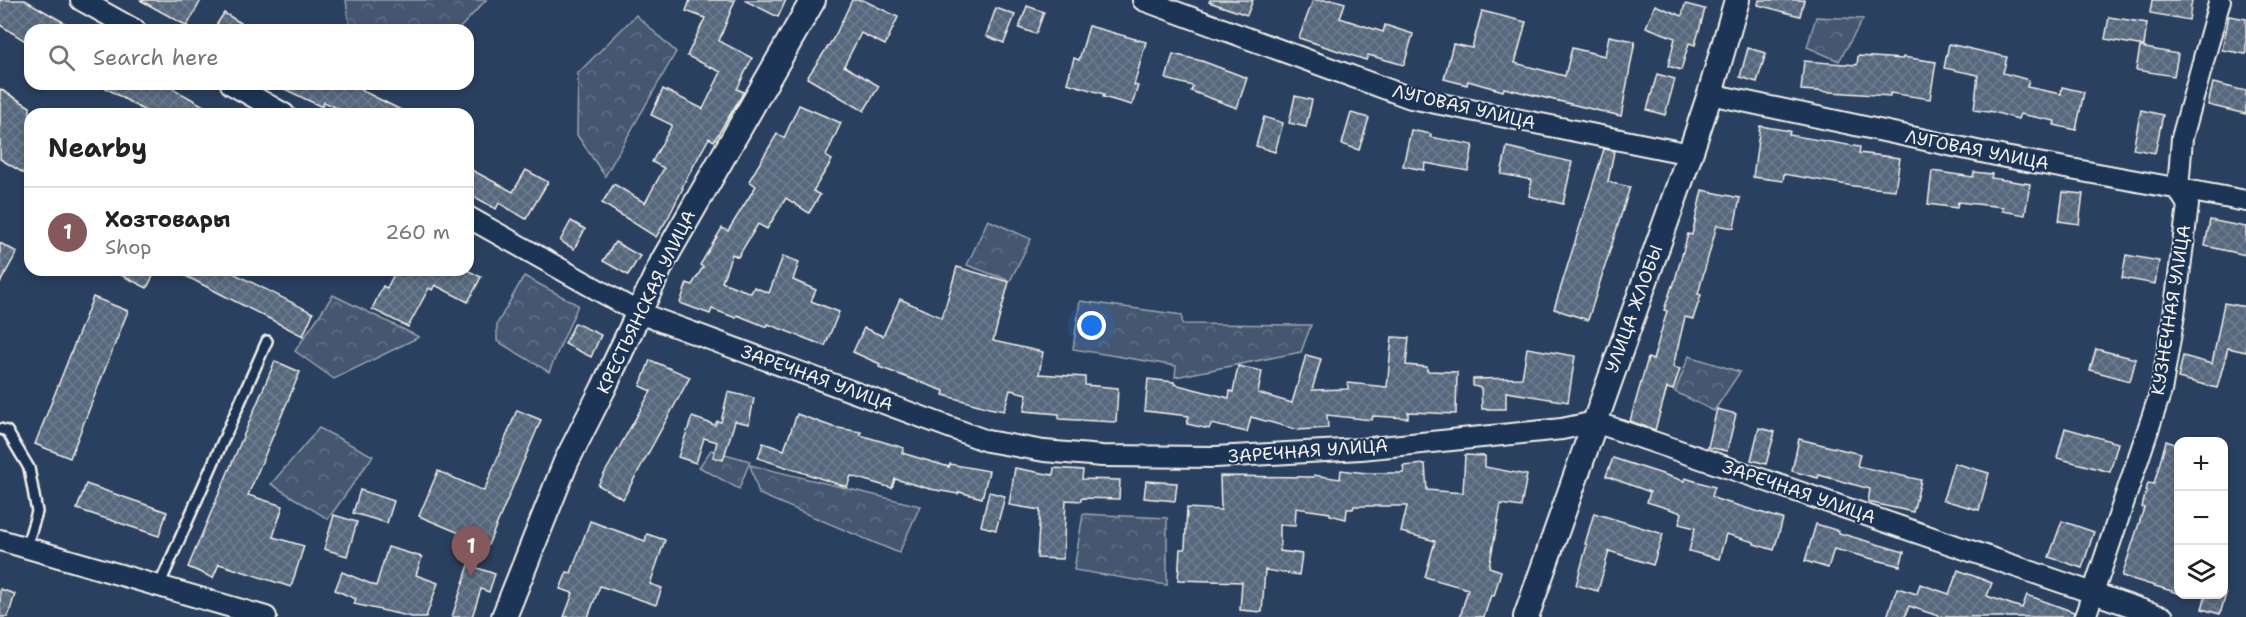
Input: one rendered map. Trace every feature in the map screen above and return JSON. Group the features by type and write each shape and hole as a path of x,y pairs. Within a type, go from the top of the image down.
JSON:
{"street":[{"path":"81,0 124,24"},
{"name":"КРЕСТЬЯНСКАЯ УЛИЦА","path":"504,617 566,462 663,261 813,0"},
{"name":"ЛУГОВАЯ УЛИЦА","path":"1143,0 1411,98 1690,154"},
{"name":"УЛИЦА ЖЛОБЫ","path":"1526,617 1690,154 1737,0"},
{"name":"КУЗНЕЧНАЯ УЛИЦА","path":"2085,617 2161,391 2174,315 2188,205 2178,189 2182,138 2220,0"},
{"path":"242,90 273,108"},
{"name":"ЛУГОВАЯ УЛИЦА","path":"1710,94 2005,157 2246,201"},
{"name":"ЗАРЕЧНАЯ УЛИЦА","path":"474,220 639,313 987,441 1044,451 1102,456 1215,457 1350,450 1562,429 1595,422 2163,617"},
{"path":"0,540 266,617"}],"lane":[{"path":"159,586 267,341"},
{"path":"0,429 7,431 29,468 37,512 26,548"}],"green space":[{"path":"346,0 486,0 464,24 349,24"},
{"path":"636,15 676,52 605,176 577,135 578,73"},
{"path":"1816,17 1863,19 1839,61 1807,47"},
{"path":"988,220 1031,239 1010,281 967,265"},
{"path":"524,276 578,305 549,372 497,341 497,324"},
{"path":"333,295 419,337 334,379 295,351"},
{"path":"1080,301 1182,315 1182,324 1311,325 1301,352 1175,377 1176,366 1073,349"},
{"path":"1689,356 1740,372 1714,411 1675,392"},
{"path":"319,428 373,456 328,519 271,484"},
{"path":"711,450 750,461 739,489 699,467"},
{"path":"750,465 920,506 899,553 759,494"},
{"path":"1083,514 1167,518 1167,585 1074,570"}],"building":[{"path":"0,0 25,0 67,24 24,24 24,40 0,25"},
{"path":"140,0 201,0 188,24 183,24"},
{"path":"690,0 735,0 719,41 752,58 737,89 744,92 714,141 709,138 656,237 602,203 614,184 645,203 664,168 652,162 672,125 651,115 663,89 703,109 721,72 687,56 705,18 686,11"},
{"path":"744,0 786,0 778,17"},
{"path":"852,0 863,0 898,17 885,45 861,33 844,66 879,86 864,111 807,78 835,36"},
{"path":"1210,0 1253,0 1247,15 1209,2"},
{"path":"1313,0 1335,0 1345,3 1340,18 1383,32 1385,25 1413,34 1404,65 1368,55 1366,60 1299,38"},
{"path":"1759,0 1804,0 1800,16 1758,5"},
{"path":"2152,0 2192,0 2189,20 2150,13"},
{"path":"1685,4 1705,9 1695,45 1689,43 1681,70 1668,66 1675,38 1646,27 1655,5 1682,16"},
{"path":"1027,6 1044,12 1036,34 1019,28"},
{"path":"996,8 1015,15 1004,43 986,36"},
{"path":"1482,11 1526,22 1515,63 1565,76 1572,48 1605,56 1609,36 1635,41 1621,116 1504,88 1503,91 1468,81 1467,85 1444,79 1453,44 1472,48"},
{"path":"224,13 243,24 217,24"},
{"path":"2229,16 2246,19 2246,54 2222,50"},
{"path":"2109,17 2147,23 2144,46 2105,39"},
{"path":"1089,26 1146,42 1134,85 1138,86 1132,105 1067,83 1074,58 1079,60"},
{"path":"1949,44 2007,57 2003,73 2029,80 2027,87 2061,94 2062,87 2084,92 2076,130 2054,125 2055,121 2020,114 2018,119 1990,111 1974,110 1978,75 1944,68"},
{"path":"2140,47 2178,54 2174,76 2136,70"},
{"path":"1748,48 1766,53 1757,82 1740,77"},
{"path":"1173,54 1202,61 1247,78 1237,108 1191,91 1193,86 1166,79"},
{"path":"1858,56 1903,59 1903,57 1936,62 1930,99 1890,93 1890,96 1801,90 1804,61 1857,65"},
{"path":"1657,74 1675,79 1665,115 1647,110"},
{"path":"2213,83 2246,91 2246,114 2208,105"},
{"path":"0,89 30,108 24,108 24,173 0,159"},
{"path":"109,90 176,90 207,108 140,108"},
{"path":"287,90 361,90 397,108 337,108 324,102 322,107"},
{"path":"1295,96 1312,100 1306,127 1289,123"},
{"path":"799,105 841,123 826,156 832,160 813,191 820,195 809,213 786,198 767,229 758,224 738,257 732,254 722,282 751,293 754,287 769,293 783,256 799,262 793,280 816,290 811,301 839,312 825,346 768,324 767,327 737,315 736,318 712,309 710,314 680,303 687,283 692,285 703,267 700,265 722,228 728,231 756,186 749,181 777,134 784,138"},
{"path":"2141,110 2163,115 2155,153 2133,149"},
{"path":"1351,113 1369,118 1359,150 1342,144"},
{"path":"1264,117 1283,123 1275,152 1256,146"},
{"path":"1760,126 1790,131 1789,135 1860,147 1859,153 1900,158 1895,190 1853,186 1784,174 1783,181 1753,177"},
{"path":"1411,130 1431,134 1430,137 1473,145 1468,171 1425,163 1424,170 1403,166"},
{"path":"1507,147 1572,162 1563,204 1529,196 1532,180 1501,174"},
{"path":"1604,149 1614,151 1608,182 1630,187 1588,320 1554,309"},
{"path":"526,170 548,182 526,219 499,203 496,209 474,196 474,171 513,192"},
{"path":"1932,171 1973,177 1974,172 1992,174 1991,178 2030,184 2025,215 2002,211 2003,207 1958,202 1957,208 1928,204"},
{"path":"1702,190 1740,198 1734,228 1717,225 1698,294 1701,295 1693,319 1685,317 1673,367 1680,369 1673,390 1667,388 1655,430 1630,421 1648,358 1653,360 1667,311 1664,310 1688,234 1692,235"},
{"path":"2063,192 2083,194 2079,224 2059,221"},
{"path":"2210,220 2246,227 2246,255 2205,246"},
{"path":"571,221 585,229 574,249 560,241"},
{"path":"615,242 640,256 628,275 603,261"},
{"path":"0,243 17,252 0,283"},
{"path":"2126,255 2159,261 2155,284 2122,278"},
{"path":"957,267 1009,282 993,341 1043,352 1039,374 1085,377 1085,385 1118,388 1116,422 1059,419 1059,414 1024,411 1027,394 1010,390 1004,411 989,408 943,395 944,391 879,367 880,364 853,352 864,328 883,336 900,299 942,318"},
{"path":"474,274 481,277 468,302 435,285 432,290 429,288 408,327 372,309 383,286 387,288 393,276 474,276"},
{"path":"123,276 153,276 147,288"},
{"path":"186,276 239,276 313,313 303,336"},
{"path":"93,297 128,311 70,458 35,444"},
{"path":"2224,303 2246,307 2246,352 2228,348 2217,388 2178,378 2183,356 2212,364"},
{"path":"575,323 601,335 591,357 565,344"},
{"path":"1392,337 1409,338 1406,365 1427,367 1427,371 1457,372 1456,414 1408,412 1408,418 1373,416 1372,420 1327,415 1328,428 1298,430 1251,417 1247,432 1211,424 1209,429 1187,424 1189,416 1145,411 1148,379 1174,382 1174,384 1229,398 1230,391 1233,392 1238,366 1262,371 1258,393 1292,403 1306,355 1321,359 1312,390 1348,389 1348,383 1387,387"},
{"path":"1527,348 1575,356 1568,402 1506,392 1506,409 1482,409 1481,388 1473,386 1473,379 1522,378"},
{"path":"2096,349 2136,359 2130,381 2090,370"},
{"path":"650,360 690,377 623,499 598,485 651,391 640,386"},
{"path":"275,361 300,372 248,495 283,506 273,537 304,546 291,587 219,564 213,578 188,567"},
{"path":"728,392 754,398 749,424 735,421 723,460 713,457 717,442 704,438 696,463 678,457 692,417 715,425 717,421 721,422"},
{"path":"1717,409 1736,414 1727,451 1708,447"},
{"path":"517,410 541,420 488,545 419,516 438,471 484,491"},
{"path":"797,414 833,427 861,432 860,435 904,448 902,453 949,467 950,464 989,471 982,498 959,492 958,494 930,489 895,479 892,488 851,476 847,487 758,458 763,443 784,450"},
{"path":"1759,428 1775,432 1766,464 1751,460"},
{"path":"2065,428 2118,443 2110,472 2057,458"},
{"path":"1799,439 1860,454 1857,466 1921,480 1913,512 1868,502 1870,489 1819,475 1818,478 1792,471"},
{"path":"2166,441 2174,444 2174,592 2122,576 2144,508 2142,507 2148,483 2154,484"},
{"path":"1465,455 1485,456 1485,467 1527,475 1521,507 1501,504 1489,567 1501,571 1494,596 1491,595 1484,617 1460,617 1468,589 1425,577 1435,541 1401,532 1407,506 1354,506 1353,509 1347,509 1346,519 1330,515 1330,513 1296,508 1295,526 1280,525 1280,551 1302,554 1299,575 1265,570 1262,612 1240,610 1242,582 1178,580 1180,549 1185,549 1187,508 1221,510 1220,476 1314,477 1314,475 1340,479 1341,470 1404,473 1403,466 1425,464 1427,490 1463,493"},
{"path":"1613,458 1684,481 1685,478 1715,487 1712,496 1716,499 1783,519 1774,550 1726,534 1719,559 1689,551 1695,528 1679,524 1682,513 1647,502 1650,492 1606,476"},
{"path":"1954,463 1989,473 1979,510 1943,500"},
{"path":"1015,468 1053,475 1054,468 1083,470 1082,479 1120,480 1119,499 1066,500 1063,559 1037,558 1040,510 1009,505"},
{"path":"1146,481 1177,483 1175,501 1144,498"},
{"path":"86,484 167,512 159,536 77,509"},
{"path":"360,490 394,501 387,523 353,513"},
{"path":"989,492 1005,496 996,530 981,526"},
{"path":"1594,513 1663,534 1653,565 1609,551 1598,591 1576,585"},
{"path":"334,515 357,522 347,556 324,549"},
{"path":"590,521 645,541 647,534 665,540 650,584 662,588 656,605 600,586 588,617 564,617 573,593 560,589 567,572 571,573"},
{"path":"2062,521 2094,532 2082,568 2049,557"},
{"path":"1816,524 1904,552 1900,566 1834,549 1828,568 1805,561"},
{"path":"388,547 422,557 416,575 438,583 426,617 412,617 354,604 356,599 335,590 342,572 376,586"},
{"path":"469,565 495,574 489,592 481,589 472,617 452,617"},
{"path":"1958,570 1992,583 1987,596 2022,608 2027,595 2074,612 2073,617 1941,617 1909,606 1905,617 1887,617 1897,588 1917,594 1920,584 1949,594"},
{"path":"0,589 15,594 8,617 0,617"},
{"path":"2205,599 2224,599 2220,614 2202,609"}],"place":[{"name":"Хозтовары","path":"471,576"}]}
